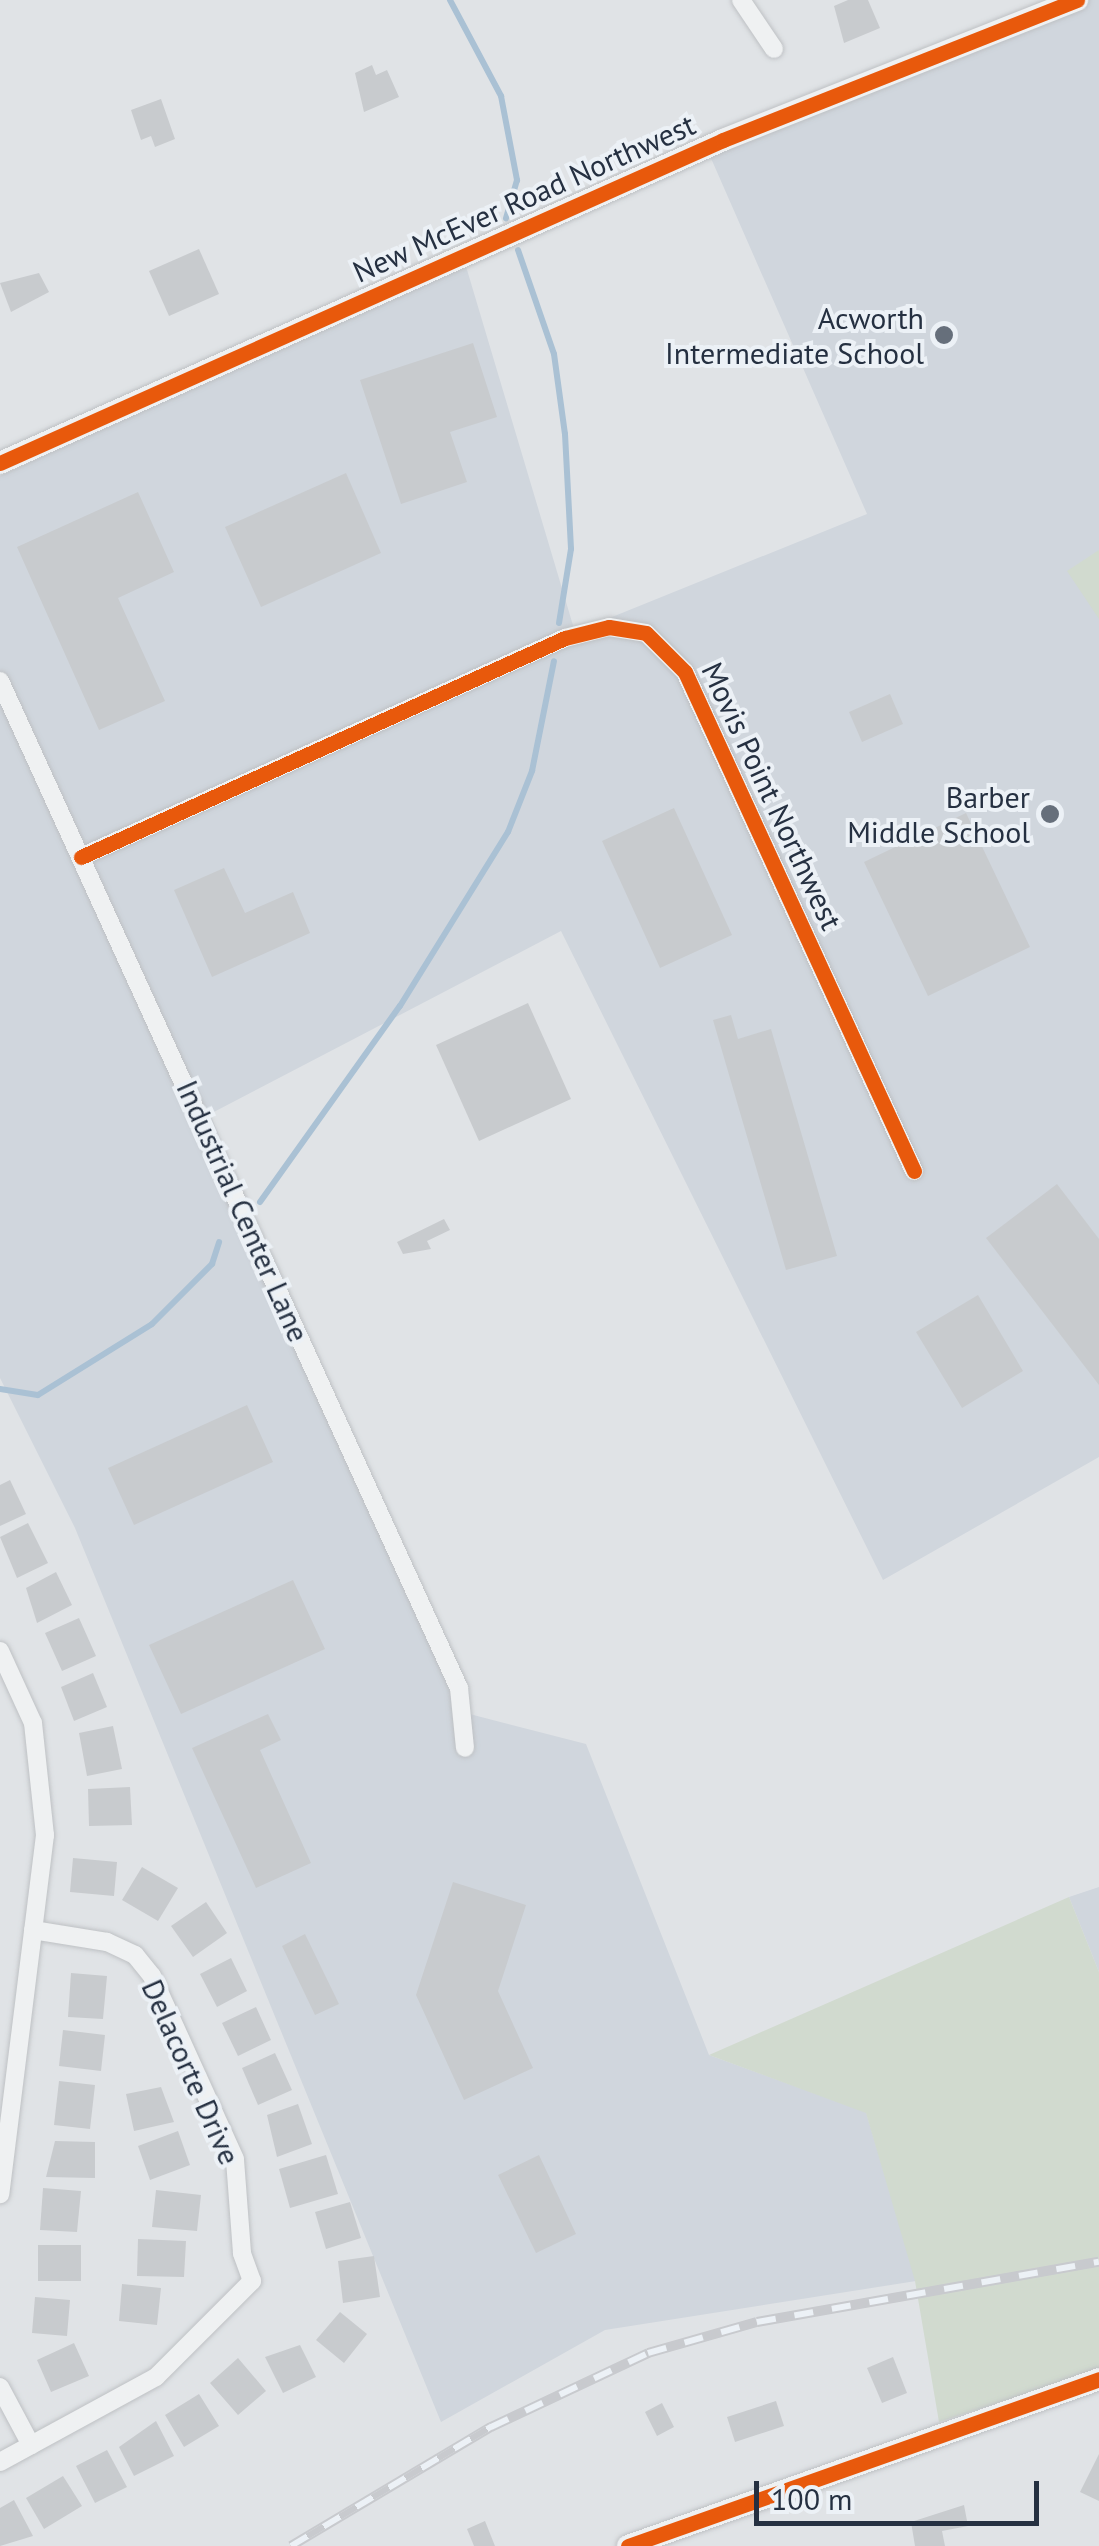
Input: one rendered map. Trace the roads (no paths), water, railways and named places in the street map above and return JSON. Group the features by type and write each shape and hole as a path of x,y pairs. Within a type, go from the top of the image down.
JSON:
{"street":[{"path":"741,0 774,49"},
{"name":"New McEver Road Northwest","path":"0,463 723,140 1077,0"},
{"name":"Movis Point Northwest","path":"82,857 566,638 609,627 646,633 685,672 914,1171"},
{"name":"Industrial Center Lane","path":"0,680 459,1688 465,1748"},
{"path":"0,1651 33,1723 45,1835 0,2194"},
{"name":"Delacorte Drive","path":"0,2462 156,2377 252,2282 242,2253 235,2159 152,1976 135,1955 108,1942 32,1930"},
{"path":"628,2546 1099,2379"},
{"path":"0,2387 31,2444"}],"waterway":[{"path":"450,0 501,96 517,180 506,218"},
{"path":"518,250 554,354 565,434 571,549 559,623"},
{"path":"260,1202 400,1006 508,832 532,771 554,661"},
{"path":"0,1389 38,1395 152,1324 212,1264 219,1242"}],"railway":[{"path":"291,2546 491,2427 648,2353 757,2322 1099,2262"}],"place":[{"name":"Acworth Intermediate School","path":"944,335"},
{"name":"Barber Middle School","path":"1050,814"}]}
